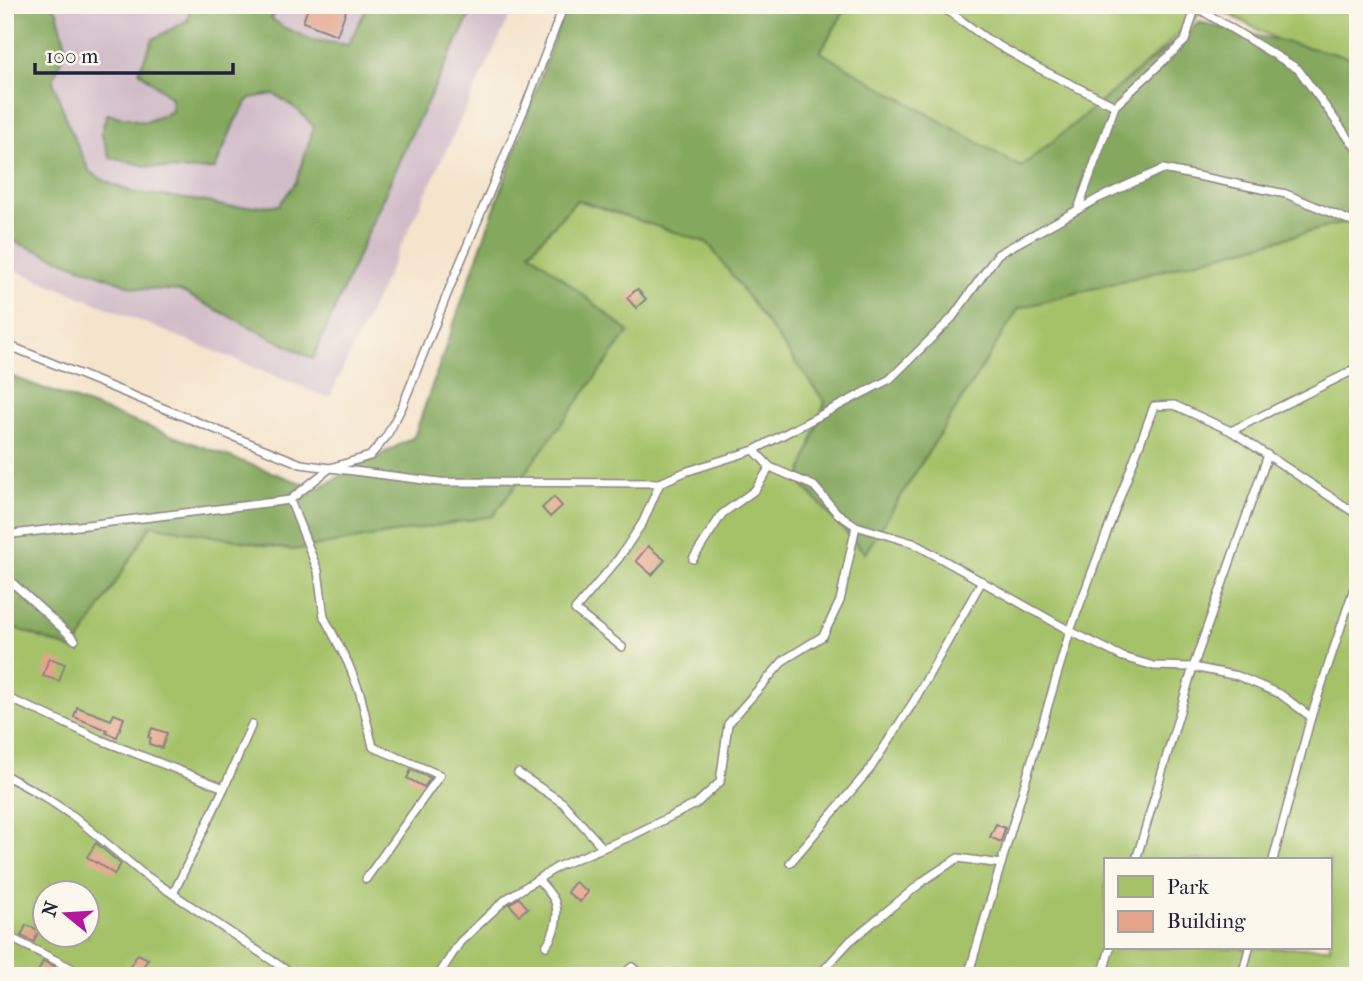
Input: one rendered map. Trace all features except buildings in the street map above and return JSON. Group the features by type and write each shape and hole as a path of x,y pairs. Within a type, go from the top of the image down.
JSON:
{"lane":[{"path":"5,536 290,500 330,468 370,456 386,438 402,407 526,105 564,5"},
{"path":"940,5 988,39 1038,68 1115,106"},
{"path":"1078,210 1115,106 1185,41 1196,6 1298,69 1358,151"},
{"path":"5,344 301,464 440,482 660,483 754,450 890,379 952,318 998,254 1100,198 1163,169 1286,194 1358,224"},
{"path":"1231,431 1348,373 1358,365"},
{"path":"968,976 1070,631 1154,406 1174,405 1231,431 1358,514"},
{"path":"754,450 770,467 814,486 837,513 856,526 913,543 1070,631 1124,657 1154,666 1193,667 1238,676 1280,694 1311,717"},
{"path":"1137,858 1193,667 1268,455"},
{"path":"692,559 722,514 755,490 770,467"},
{"path":"622,647 575,610 620,558 643,522 660,483"},
{"path":"290,500 318,570 324,617 360,693 373,747 440,775 366,879"},
{"path":"438,976 460,942 506,899 559,866 629,837 696,804 720,782 728,724 784,660 823,636 840,601 856,526"},
{"path":"5,576 75,640"},
{"path":"1274,858 1311,717 1358,576"},
{"path":"790,863 870,769 915,701 982,581"},
{"path":"5,697 101,740 224,788"},
{"path":"173,894 252,724"},
{"path":"518,773 563,803 603,848"},
{"path":"5,775 76,818 142,873 288,974 302,976"},
{"path":"818,976 850,941 926,879 958,859 1001,864"},
{"path":"538,879 555,902 557,920 546,946"},
{"path":"5,935 86,976"},
{"path":"1102,976 1109,950"},
{"path":"1242,976 1248,950"},
{"path":"621,976 632,967 642,976"}],"shaded area":[{"path":"5,5 515,5 329,398 5,266"}],"green space":[{"path":"5,5 52,5 57,11 66,46 53,81 69,127 90,172 132,192 228,207 279,205 296,182 314,127 299,111 274,94 250,98 235,121 215,169 180,170 110,158 101,133 107,114 146,122 172,111 171,98 139,71 153,39 188,20 190,5 280,5 271,18 283,27 312,40 348,45 368,5 475,5 407,143 313,359 180,291 135,288 5,238"},
{"path":"566,5 848,5 820,52 1021,167 1199,22 1358,59 1358,219 1019,308 865,553 799,481 825,402 708,243 577,200 530,252 629,332 493,516 293,550 151,525 74,650 5,624 5,374 317,489 414,437"},
{"path":"848,5 1209,5 1159,52 1019,172 820,52"},
{"path":"1212,5 1358,5 1358,67 1322,64"},
{"path":"577,200 708,243 825,402 799,481 865,553 1019,308 1358,219 1358,976 5,976 5,624 74,650 151,525 293,550 493,516 530,252"}]}
